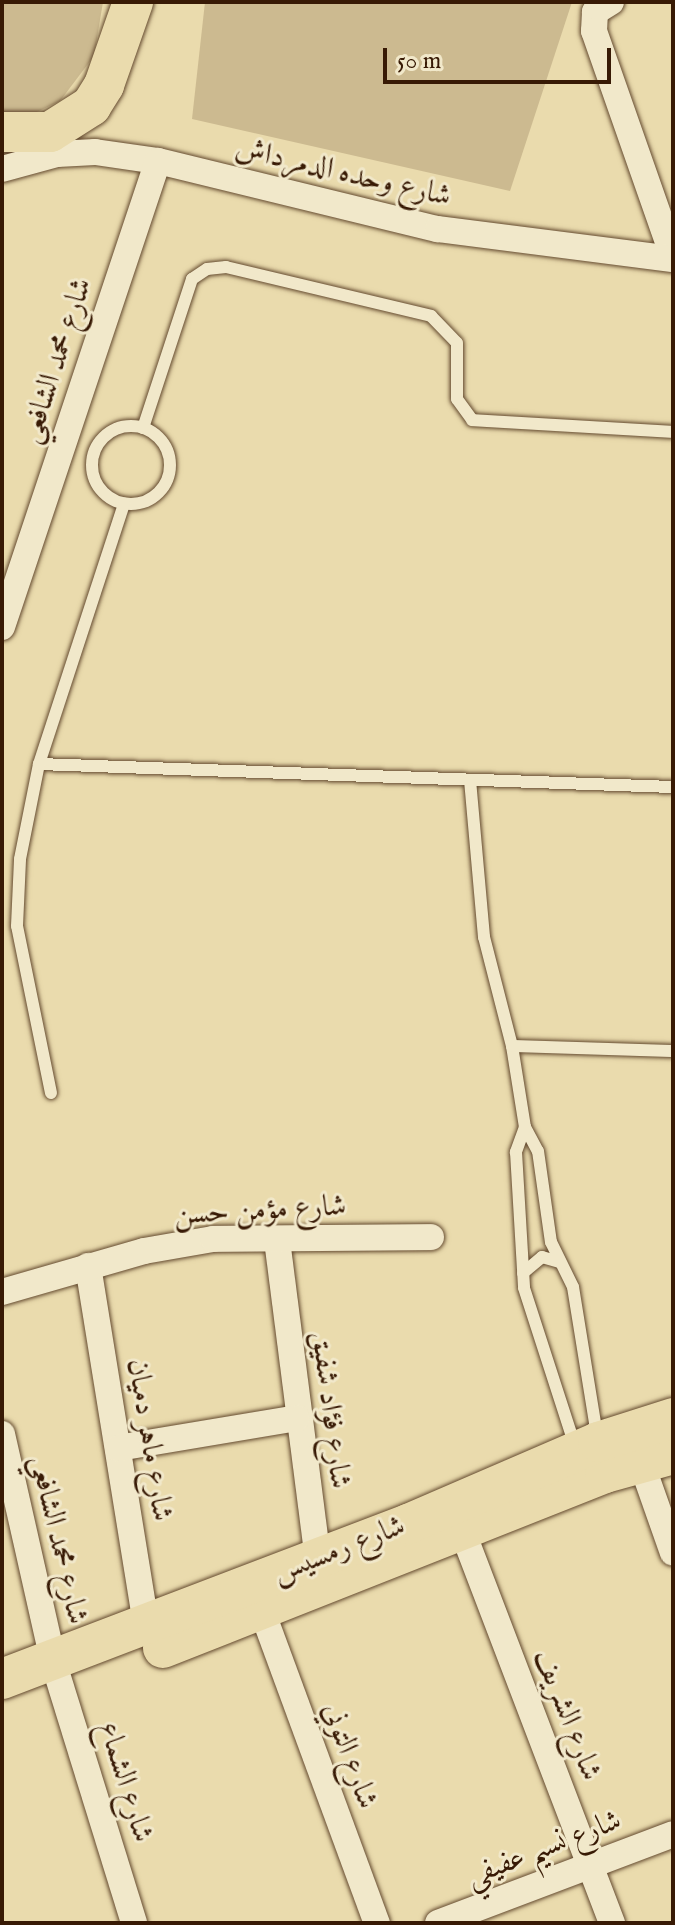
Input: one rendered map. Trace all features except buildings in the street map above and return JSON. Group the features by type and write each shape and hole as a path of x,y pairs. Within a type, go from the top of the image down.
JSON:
{"main road":[{"path":"2,132 53,143 104,85 133,2"},
{"name":"شارع رمسيس","path":"57,1673 262,1611 320,1574 587,1446 673,1418"},
{"name":"شارع رمسيس","path":"2,1707 146,1625 462,1530 657,1458"},
{"path":"2,1679 57,1673"}],"street":[{"path":"607,4 595,12 594,31 673,258"},
{"name":"شارع وحده الدمرداش","path":"2,169 53,143 158,161 438,229 673,258"},
{"name":"شارع محمد الشافعي","path":"2,627 158,161"},
{"name":"شارع مؤمن حسن","path":"2,1292 88,1266 213,1239 431,1237"},
{"name":"شارع فؤاد شفيق","path":"277,1240 297,1418 320,1574"},
{"name":"شارع ماهر دميان","path":"88,1266 146,1625"},
{"path":"118,1448 297,1418"},
{"name":"شارع محمد الشافعي","path":"2,1434 6,1485 57,1673"},
{"path":"657,1458 673,1553"},
{"name":"شارع الشريف","path":"462,1530 612,1923"},
{"name":"شارع التوني","path":"262,1611 377,1923"},
{"name":"شارع رمسيس","path":"2,1660 28,1656 57,1673"},
{"name":"شارع الشماع","path":"57,1673 134,1923"},
{"name":"شارع نسيم عفيفي","path":"438,1923 673,1834"}],"lane":[{"path":"143,428 192,279 207,269 226,267 431,316 457,343 457,399 472,420 673,432"},
{"path":"124,504 157,494 169,474 167,451 143,428"},
{"path":"124,504 96,484 94,450 109,432 143,428"},
{"path":"51,1093 31,1014 17,926 20,859 39,764 124,504"},
{"path":"39,764 673,787"},
{"path":"470,780 475,881 512,1046 525,1127 538,1151 551,1242 573,1287 587,1446"},
{"path":"512,1046 673,1051"},
{"path":"525,1127 516,1152 523,1273 587,1446"},
{"path":"523,1273 542,1257 560,1262"}],"shaded area":[{"path":"2,2 103,2 94,56 60,101 22,119 2,116"},
{"path":"205,2 572,2 510,191 192,119"}]}
